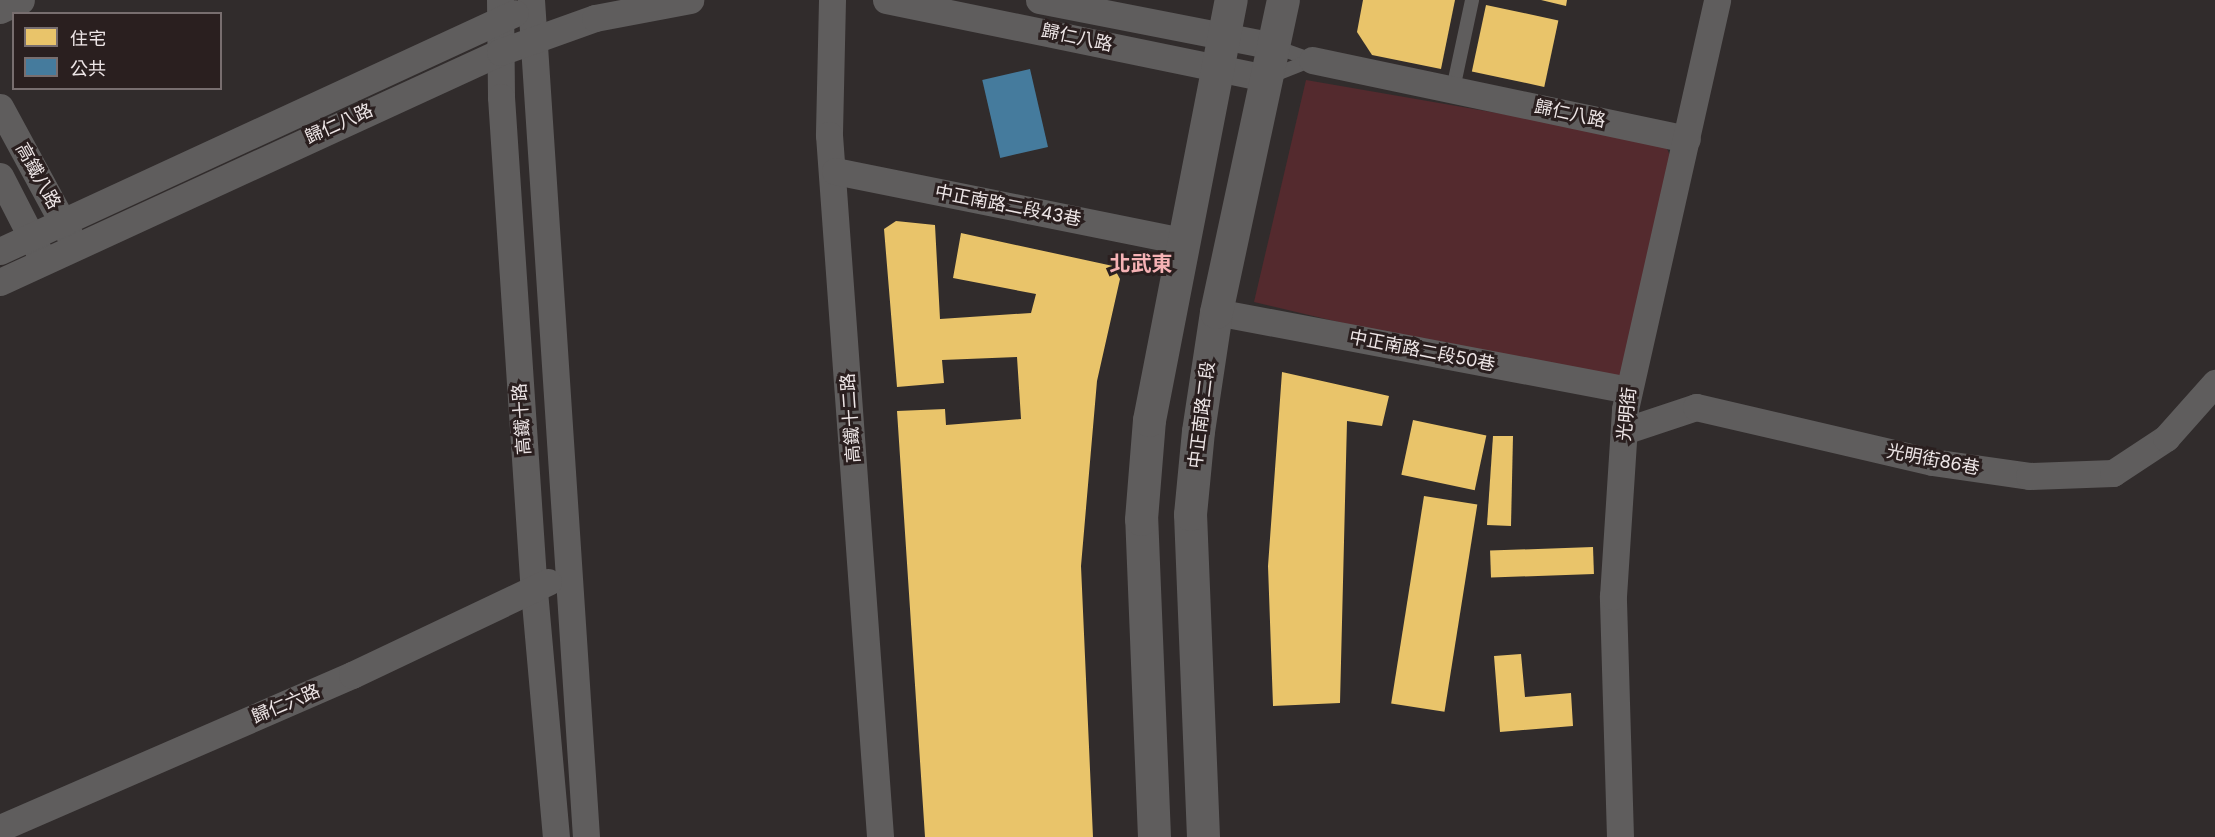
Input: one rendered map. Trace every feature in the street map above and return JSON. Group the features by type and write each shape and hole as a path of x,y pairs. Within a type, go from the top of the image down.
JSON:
{"street":[{"path":"0,10 21,0"},
{"name":"歸仁八路","path":"0,282 75,245 500,51 594,18 690,0"},
{"name":"高鐵十二路","path":"832,0 828,50 880,837"},
{"name":"歸仁八路","path":"886,0 1267,78"},
{"name":"歸仁八路","path":"1039,0 1223,34 1273,46"},
{"path":"1154,837 1141,519 1159,354 1231,0"},
{"name":"中正南路二段","path":"1203,837 1191,514 1216,312 1283,0"},
{"name":"光明街","path":"1620,837 1613,596 1624,431 1629,390 1717,0"},
{"name":"歸仁八路","path":"0,251 499,10 537,2"},
{"name":"高鐵十路","path":"537,2 532,39 566,570 586,837"},
{"name":"高鐵十路","path":"499,10 534,591 556,837"},
{"name":"歸仁八路","path":"1312,60 1687,139"},
{"name":"高鐵八路","path":"0,106 75,245"},
{"name":"中正南路二段43巷","path":"835,171 1182,241"},
{"name":"高鐵八路","path":"0,176 44,260"},
{"name":"中正南路二段50巷","path":"1216,312 1629,390"},
{"name":"光明街86巷","path":"1624,431 1696,408 1932,462 2029,476 2113,473 2166,438 2215,382"},
{"name":"歸仁六路","path":"0,828 534,591 566,570"}],"lane":[{"path":"1453,89 1472,0"},
{"path":"1273,46 1312,60"},
{"path":"1267,78 1312,60"}],"shaded area":[{"path":"1306,80 1664,142 1679,176 1632,368 1604,385 1254,302"}],"building: 住宅":[{"path":"1363,0 1455,0 1441,69 1372,55 1357,32"},
{"path":"1541,0 1567,0 1566,6"},
{"path":"1486,5 1558,20 1544,87 1472,72"},
{"path":"896,221 935,225 940,319 1031,313 1036,294 953,278 961,233 1113,266 1120,279 1097,381 1081,566 1093,837 925,837 897,411 945,409 946,425 1021,419 1017,357 942,360 944,383 897,387 884,229"},
{"path":"1282,372 1389,396 1382,426 1347,421 1340,703 1273,706 1268,566"},
{"path":"1413,420 1486,436 1475,490 1401,475"},
{"path":"1493,436 1513,436 1511,526 1487,525"},
{"path":"1424,496 1477,504 1444,712 1391,703"},
{"path":"1593,547 1594,574 1491,578 1490,551"},
{"path":"1521,654 1525,697 1571,693 1573,726 1500,732 1494,656"}],"building: 公共":[{"path":"1030,69 1048,147 1000,158 982,80"}],"district":[{"name":"北武東","path":"1141,264"}]}
